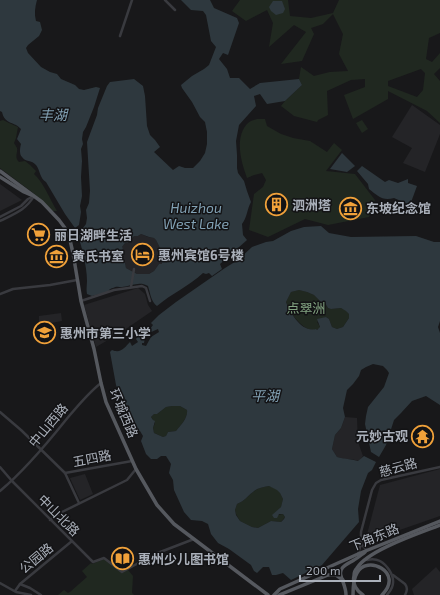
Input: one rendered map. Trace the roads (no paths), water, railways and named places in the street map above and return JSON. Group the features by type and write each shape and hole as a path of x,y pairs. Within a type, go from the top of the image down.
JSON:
{"main road":[{"name":"环城西路","path":"0,170 42,202 65,228 69,236 81,301 106,402 136,469 157,505 174,524 268,595"},
{"name":"环城西路","path":"0,177 24,192 34,196"},
{"name":"下角东路","path":"274,595 280,589 358,554 440,521"},
{"name":"下角东路","path":"364,560 384,547 440,525"},
{"path":"346,595 341,572 344,566 355,560 367,550"},
{"path":"363,595 353,582 353,578 356,568 364,560"},
{"path":"352,595 357,572 362,567 372,565 382,568 388,574 388,587 382,595"},
{"path":"279,595 328,575 336,575 343,580"}],"street":[{"path":"120,36 132,0"},
{"path":"165,0 175,10"},
{"path":"0,217 21,206 34,196"},
{"path":"0,221 23,210 34,196"},
{"path":"131,287 134,269"},
{"path":"0,294 13,289 77,280"},
{"path":"81,301 114,290 142,286 146,288 150,301"},
{"name":"中山西路","path":"0,492 41,450 87,395 101,383"},
{"name":"五四路","path":"0,412 21,430 65,473 133,460"},
{"name":"中山北路","path":"0,467 50,520 93,562 104,558 122,572 155,554 194,539"},
{"name":"慈云路","path":"361,544 361,532 372,490 376,483 381,480 440,467"},
{"path":"50,520 79,503 127,480 136,469"},
{"path":"65,473 79,503"},
{"name":"公园路","path":"15,591 20,584 72,541"},
{"path":"358,554 361,544 367,550"},
{"path":"378,561 376,555 384,547"},
{"path":"364,560 372,559 383,564 391,574 406,584 407,589 405,595"},
{"path":"387,595 392,589 393,585 393,577 391,574"},
{"path":"0,583 15,591 31,595"},
{"path":"20,584 41,595"}],"water":[{"name":"丰湖","path":"0,0 37,0 35,18 36,21 40,22 42,30 39,36 26,48 28,53 41,67 57,74 61,79 75,85 79,89 84,90 96,87 100,88 94,107 83,132 83,144 81,149 81,212 79,225 75,228 46,182 42,179 36,165 33,162 23,159 21,156 21,144 17,139 21,129 7,121 0,111"},
{"name":"Huizhou West Lake","path":"181,0 210,0 214,8 237,18 239,23 228,55 223,53 219,59 227,69 230,78 239,78 250,89 260,83 299,79 302,85 285,101 267,104 260,94 254,96 256,106 239,125 236,141 237,168 238,173 244,181 251,202 242,224 243,235 247,240 220,264 222,269 212,276 209,273 203,273 157,306 152,299 148,286 142,284 115,287 110,289 108,292 92,296 87,294 86,270 78,235 86,224 86,210 89,203 90,191 87,142 97,115 98,108 110,82 134,79 143,86 147,126 150,135 160,147 154,152 173,170 179,166 193,168 205,153 207,132 205,122 200,117 181,85 209,65 216,47 211,41 206,15 203,11 191,10","holes":["141,234 154,238 160,248 164,250 162,264 159,264 154,271 149,274 137,274 126,268 125,263 120,256 122,247 134,236"]},
{"path":"273,1 282,1 285,9 283,13 276,15 271,11 269,7"},
{"path":"342,153 355,166 347,172 330,169"},
{"path":"362,166 385,182 389,180 398,183 408,179 408,183 417,186 410,205 394,198 386,199 375,194 369,189 368,184 357,171"},
{"name":"平湖","path":"321,226 329,233 351,237 416,236 434,242 440,242 440,321 438,327 440,333 440,405 426,396 412,401 394,420 386,445 379,457 371,452 365,424 368,407 384,387 389,373 383,366 373,364 361,370 359,376 347,390 343,408 345,417 341,428 335,435 332,449 337,457 358,461 364,456 376,462 372,470 368,473 361,491 358,509 359,522 322,565 291,580 283,573 272,575 269,567 263,567 257,573 251,565 218,543 211,534 208,524 202,521 191,520 184,512 174,490 173,480 169,473 171,464 166,456 151,459 146,454 141,441 143,436 140,431 134,430 116,385 110,352 112,350 120,351 130,342 132,346 138,342 136,339 140,333 145,337 142,345 146,346 151,337 159,332 158,329 149,333 148,332 153,325 151,323 176,302 238,260 252,247 273,241 291,231 304,227","holes":["299,290 314,295 321,302 325,303 328,308 341,308 346,311 349,314 349,318 343,327 337,329 332,327 329,319 326,317 317,319 320,327 317,330 306,328 301,325 290,311 286,302 291,292","180,406 187,410 187,413 184,421 176,431 168,432 166,436 163,437 154,433 153,428 155,421 151,417 166,407","269,486 280,493 283,499 281,507 272,515 274,518 277,518 279,514 283,514 285,517 281,522 271,521 258,528 252,527 240,521 235,510 237,504 260,488"]}],"place":[{"name":"泗洲塔","path":"276,205"},
{"name":"东坡纪念馆","path":"350,208"},
{"name":"丽日湖畔生活","path":"39,235"},
{"name":"惠州宾馆6号楼","path":"143,255"},
{"name":"黄氏书室","path":"56,256"},
{"name":"惠州市第三小学","path":"44,333"},
{"name":"元妙古观","path":"423,436"},
{"name":"惠州少儿图书馆","path":"122,559"}],"park label":[{"name":"点翠洲","path":"306,308"}]}
